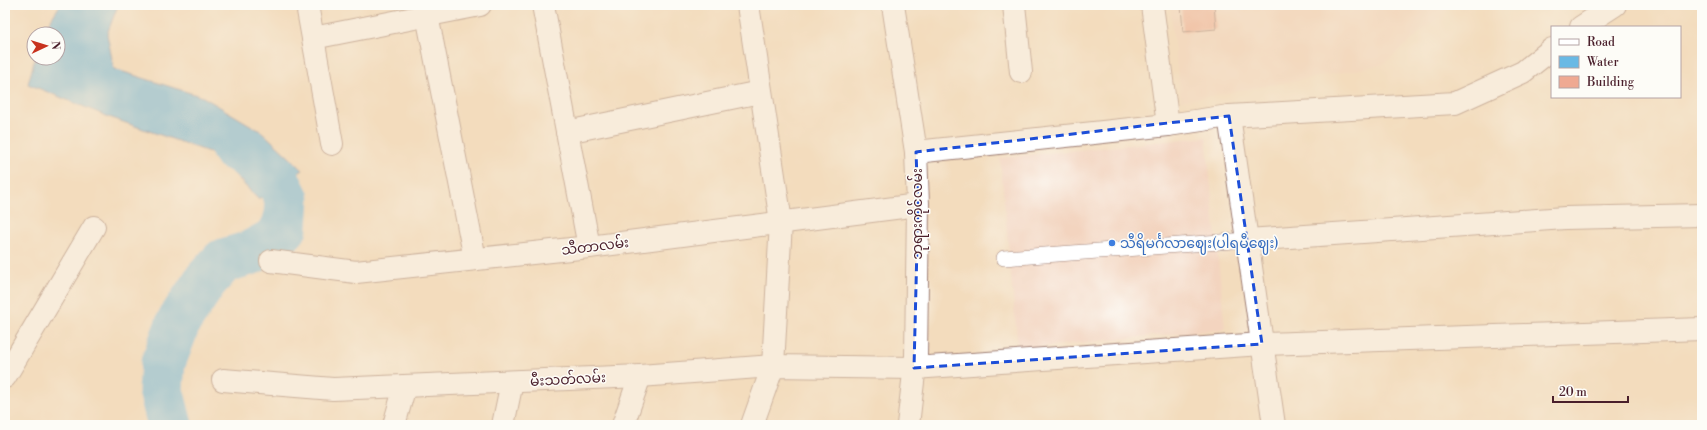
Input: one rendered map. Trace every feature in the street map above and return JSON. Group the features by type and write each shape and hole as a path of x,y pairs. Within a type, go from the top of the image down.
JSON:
{"street":[{"path":"307,5 332,144"},
{"path":"313,38 426,10 480,5"},
{"path":"543,5 589,247"},
{"path":"748,5 760,92 781,222 773,366 752,425"},
{"name":"ဘုရားကိုင်လမ်း","path":"893,5 916,152 918,205 916,356 908,425"},
{"path":"1014,5 1022,72"},
{"path":"1152,5 1168,125"},
{"path":"1583,26 1615,5"},
{"path":"426,10 475,259"},
{"path":"916,152 1168,125 1229,116 1455,103 1523,72 1551,50"},
{"path":"567,132 760,92"},
{"path":"1229,116 1274,425"},
{"name":"သီတာလမ်း","path":"271,261 356,272 589,247 918,205"},
{"path":"1247,240 1565,218 1702,215"},
{"path":"5,377 94,228"},
{"name":"မီးသတ်လမ်း","path":"223,380 333,389 640,376 773,366 914,368 1262,344 1702,329"},
{"path":"623,425 640,376"},
{"path":"503,425 512,382"},
{"path":"394,425 405,386"}],"lane":[{"path":"1004,258 1247,240"}],"highlighted area":[{"path":"1229,116 1262,344 914,368 918,205 916,152"}],"shaded area":[{"path":"1170,5 1453,5 1382,65 1181,101"},
{"name":"သီရိမင်္ဂလာဈေး(ပါရမီဈေး)","path":"1206,137 1225,329 1018,349 1000,158"}],"water":[{"path":"60,5 118,5 107,34 114,69 203,97 262,132 303,170 258,199 215,154 109,117 28,84 33,66 66,66 66,26 47,26"}],"building":[{"path":"1181,5 1214,5 1216,29 1183,32"}],"waterway":[{"path":"170,425 161,390 163,363 179,321 206,280 223,261 250,253 272,241 285,228 287,199 276,177 240,151 233,148"}],"place":[{"name":"သီရိမင်္ဂလာဈေး(ပါရမီဈေး)","path":"1112,243"}]}
